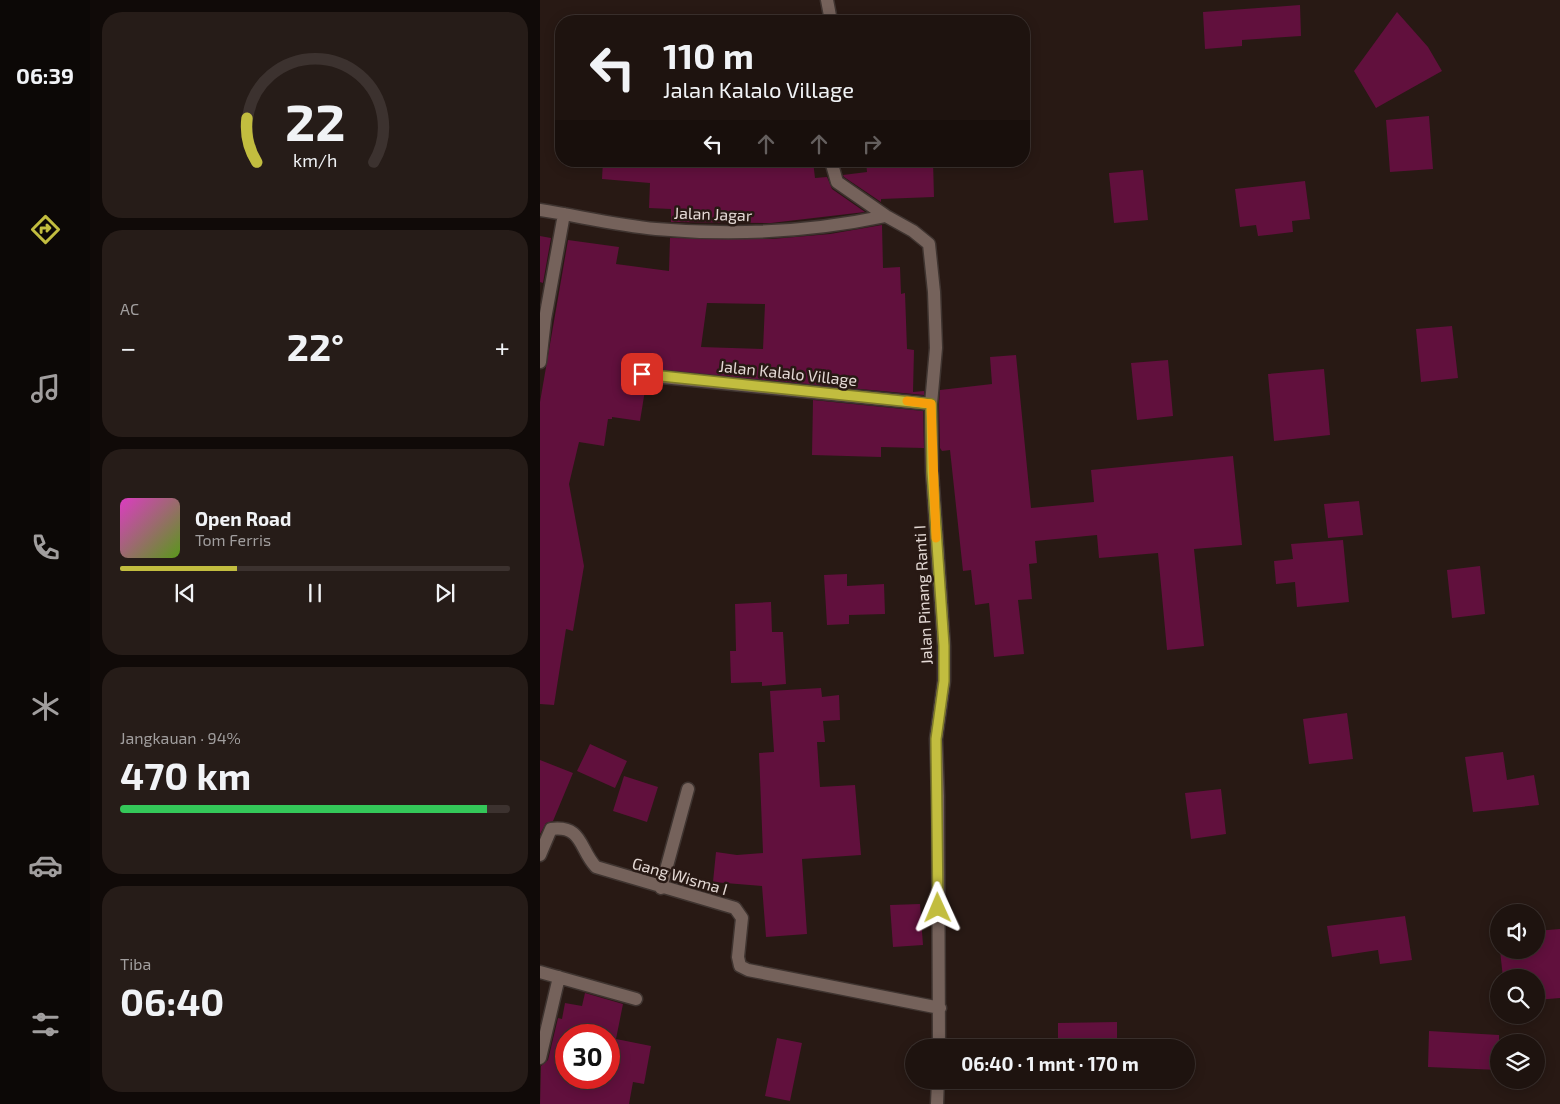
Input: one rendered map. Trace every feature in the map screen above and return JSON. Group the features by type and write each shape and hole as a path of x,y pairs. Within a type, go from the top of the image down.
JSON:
{"street":[{"path":"827,0 830,15"},
{"name":"Jalan Pinang Ranti I","path":"833,167 838,182 886,216 914,231 929,244 934,292 936,348 931,404 932,471 944,646 944,681 936,739 939,1039"},
{"name":"Jalan Jagar","path":"540,210 656,229 770,232 840,226 886,216"},
{"path":"540,362 545,319 564,214"},
{"name":"Jalan Kalalo Village","path":"642,374 931,404"},
{"path":"661,888 688,789"},
{"name":"Gang Wisma I","path":"540,855 551,829 568,830 579,838 590,861 596,867 661,888 734,908 740,913 742,918 738,957 740,966 748,970 940,1008"},
{"path":"540,972 636,999"},
{"path":"540,1058 559,978"},
{"path":"937,1104 938,1089"}],"building":[{"path":"1300,5 1301,36 1242,40 1242,46 1205,49 1203,12"},
{"path":"1397,12 1428,47 1442,71 1376,108 1354,71"},
{"path":"1429,116 1433,169 1390,172 1386,120"},
{"path":"603,167 814,167 815,178 827,177 832,189 865,212 771,223 671,222 671,209 649,208 650,183 602,179"},
{"path":"867,167 933,167 934,197 881,199 881,202 843,175 867,172"},
{"path":"1143,170 1148,220 1114,223 1109,173"},
{"path":"1305,181 1310,219 1292,221 1293,232 1258,236 1256,225 1240,227 1235,189"},
{"path":"882,225 883,268 900,267 901,294 905,293 907,349 914,350 913,392 924,391 924,395 638,368 634,374 635,379 646,384 640,421 612,417 612,419 608,419 604,446 579,442 569,484 584,566 573,631 566,629 554,705 540,704 540,402 568,240 619,247 616,264 669,271 670,238 772,239 830,234","holes":["707,303 765,304 763,349 701,347"]},
{"path":"540,236 551,238 543,283 540,282"},
{"path":"1452,326 1458,378 1421,382 1416,329"},
{"path":"1016,355 1031,508 1094,502 1091,470 1233,456 1242,545 1194,549 1204,646 1167,650 1158,553 1099,558 1097,535 1035,541 1037,563 1029,564 1032,599 1018,600 1024,654 994,657 989,603 975,605 971,570 963,571 950,450 942,451 940,448 940,390 992,384 990,357"},
{"path":"1168,360 1173,416 1137,420 1131,363"},
{"path":"1324,369 1330,435 1274,441 1268,374"},
{"path":"813,400 923,411 924,448 881,447 881,457 812,455"},
{"path":"1359,501 1363,535 1328,538 1324,504"},
{"path":"1343,540 1349,602 1297,607 1295,582 1276,584 1274,561 1293,559 1291,544"},
{"path":"1480,566 1485,614 1452,618 1447,570"},
{"path":"847,574 847,586 884,584 885,614 849,615 849,624 827,625 824,575"},
{"path":"771,602 772,632 783,632 786,684 762,686 762,682 731,683 730,651 736,651 735,604"},
{"path":"821,688 822,697 839,695 840,720 823,721 825,742 817,742 820,787 855,785 861,855 802,859 807,934 766,937 762,886 713,882 716,852 737,855 763,853 759,753 774,752 770,691"},
{"path":"1347,713 1353,759 1309,764 1303,719"},
{"path":"590,744 627,761 615,788 577,771"},
{"path":"1503,752 1507,780 1534,775 1539,805 1473,812 1465,757"},
{"path":"540,760 573,773 553,821 546,823 540,834"},
{"path":"624,776 658,787 647,822 613,811"},
{"path":"1221,789 1226,834 1191,839 1185,793"},
{"path":"920,904 923,945 893,947 890,905"},
{"path":"1405,916 1412,960 1380,964 1378,950 1332,957 1327,926"},
{"path":"1560,929 1560,998 1545,999 1545,969 1502,969 1501,959 1545,959 1545,930"},
{"path":"585,993 623,1004 619,1024 557,1024 558,1018 562,1019 565,1003 582,1006"},
{"path":"1117,1022 1117,1039 1058,1039 1058,1023"},
{"path":"555,1031 555,1089 620,1089 620,1040 651,1046 644,1084 633,1082 629,1104 540,1104 541,1066 548,1060"},
{"path":"1429,1031 1490,1034 1490,1070 1428,1067"},
{"path":"777,1038 802,1043 790,1101 765,1096"}],"slow traffic":[{"path":"907,401 931,404 936,538"}],"route":[{"path":"642,374 931,404 932,471 944,646 944,681 936,739 938,908"}]}
